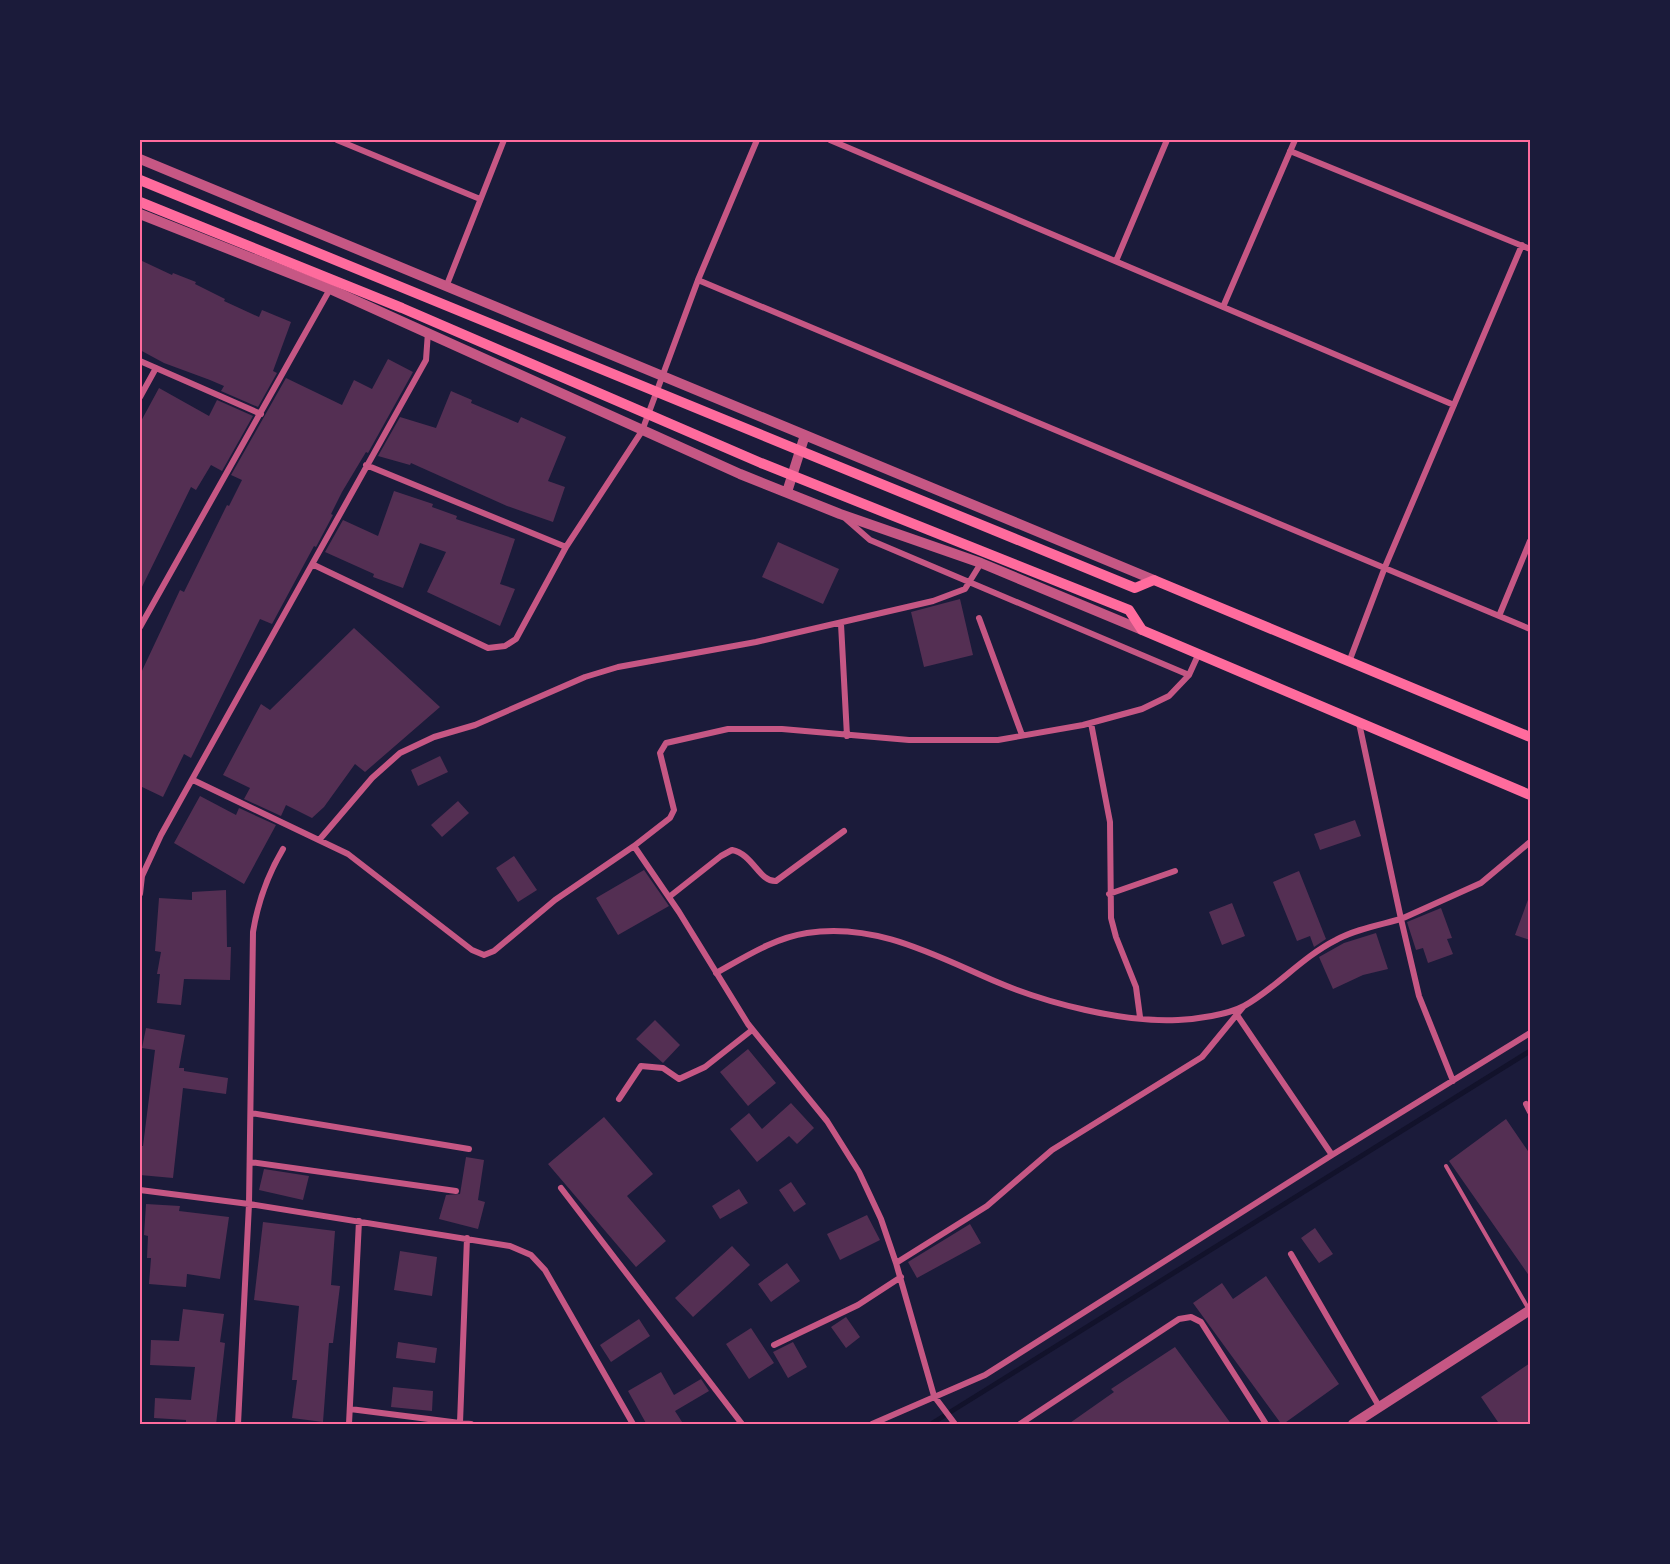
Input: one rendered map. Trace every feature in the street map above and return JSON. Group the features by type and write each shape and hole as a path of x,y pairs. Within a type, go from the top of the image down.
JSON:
{"main road":[{"path":"140,180 1078,565 1136,588 1154,580 1530,737"},
{"path":"140,202 402,308 761,463 1129,610 1142,630 1359,719 1530,795"}],"street":[{"path":"337,140 480,199"},
{"path":"446,287 504,140"},
{"path":"314,566 488,648 505,646 516,639 566,547 642,431 698,280 757,140"},
{"path":"830,140 1454,405"},
{"path":"1116,261 1167,140"},
{"path":"1223,307 1295,140"},
{"path":"1290,151 1530,249"},
{"path":"140,159 1154,580"},
{"path":"140,214 330,289 642,431 787,492 840,514 981,563 1142,630"},
{"path":"1349,662 1385,567 1522,245"},
{"path":"698,280 1530,629"},
{"path":"140,627 330,289"},
{"path":"140,894 141,875 426,360 428,332"},
{"path":"140,361 261,414"},
{"path":"140,397 156,368"},
{"path":"787,492 805,435"},
{"path":"366,465 566,547"},
{"path":"840,514 870,540 969,584 1189,675"},
{"path":"1499,616 1530,541"},
{"path":"320,839 372,778 400,753 434,737 475,725 585,677 618,667 709,652 841,624 933,601 960,592 969,584 981,563"},
{"path":"978,618 1023,735"},
{"path":"841,624 847,736"},
{"path":"193,780 292,828 320,839 378,875 472,950 484,955 494,951 555,900 634,846 670,818 674,810 674,800 660,760 660,753 666,743 728,729 782,729 847,736 931,740 998,740 1091,723 1151,705 1169,696 1189,675 1199,653"},
{"path":"1359,719 1419,996 1453,1081"},
{"path":"1091,723 1110,822 1109,894 1116,937 1136,987 1140,1017"},
{"path":"669,897 721,855 732,850 748,857 767,879 776,881 844,831"},
{"path":"896,1263 987,1206 1052,1150 1202,1057 1243,1006 1310,955 1338,938 1401,919 1481,883 1530,842"},
{"path":"634,846 669,897 752,1030 827,1121 854,1164 881,1219 901,1277 934,1396 955,1425"},
{"path":"238,1425 249,1204 253,932 258,902 267,876 283,849"},
{"path":"1109,894 1176,871"},
{"path":"716,973 766,945 806,933 844,931 887,937 934,953 998,983 1054,1002 1105,1014 1177,1020 1243,1006"},
{"path":"1237,1015 1332,1155"},
{"path":"619,1099 641,1066 663,1068 679,1079 705,1067 752,1030"},
{"path":"872,1425 985,1375 1332,1155 1530,1033"},
{"path":"1526,1104 1530,1112"},
{"path":"251,1113 469,1149"},
{"path":"250,1162 456,1191"},
{"path":"561,1188 742,1425"},
{"path":"140,1190 249,1204 467,1238 510,1246 531,1256 544,1270 633,1425"},
{"path":"349,1425 359,1221"},
{"path":"460,1423 467,1238"},
{"path":"1291,1254 1380,1408"},
{"path":"774,1345 841,1314 901,1277"},
{"path":"1353,1425 1530,1311"},
{"path":"1020,1425 1179,1319 1191,1317 1201,1322 1266,1425"},
{"path":"350,1409 471,1425"}],"lane":[{"path":"1446,1166 1530,1311"}],"building":[{"path":"140,260 172,275 173,273 196,282 195,284 225,299 224,301 259,317 262,310 291,322 273,371 277,373 258,407 221,391 224,386 164,363 140,350"},
{"path":"388,359 413,372 368,453 366,452 342,492 331,514 333,515 272,624 260,619 191,758 184,754 163,797 140,786 140,675 180,590 184,592 227,505 229,506 242,480 231,475 286,378 342,405 354,380 372,389"},
{"path":"159,388 209,416 217,400 253,416 222,471 211,465 196,490 191,487 140,591 140,423"},
{"path":"451,391 472,400 471,403 518,423 521,417 566,437 548,481 565,487 553,522 507,506 411,463 410,465 378,456 400,417 436,428"},
{"path":"394,491 433,504 432,507 457,516 456,519 515,539 500,584 515,589 500,626 427,592 446,552 420,543 403,588 373,577 374,574 325,552 343,520 378,536"},
{"path":"778,542 839,569 823,604 762,577"},
{"path":"960,599 973,655 924,667 911,612"},
{"path":"354,628 440,707 365,772 355,764 324,807 312,818 286,805 281,816 244,799 250,788 223,775 261,704 270,710"},
{"path":"440,756 448,772 418,786 411,770"},
{"path":"200,796 236,815 239,808 276,825 244,884 174,843"},
{"path":"458,801 469,813 442,837 431,825"},
{"path":"1355,820 1361,836 1320,850 1314,834"},
{"path":"514,856 537,890 518,902 496,868"},
{"path":"644,870 669,906 618,935 596,898"},
{"path":"1299,871 1326,939 1314,947 1310,936 1297,941 1273,882"},
{"path":"226,890 227,947 231,947 230,980 184,979 181,1005 157,1003 160,974 157,974 161,952 155,951 159,898 192,900 192,892"},
{"path":"1530,898 1530,940 1515,935"},
{"path":"1232,903 1245,936 1222,945 1209,912"},
{"path":"1441,908 1452,938 1447,939 1453,954 1428,963 1423,948 1416,950 1407,922"},
{"path":"1376,933 1388,969 1363,975 1333,989 1319,957 1344,943"},
{"path":"655,1020 680,1045 663,1063 636,1039"},
{"path":"146,1028 185,1035 179,1068 184,1068 184,1071 228,1078 226,1094 183,1088 173,1178 140,1175 140,1146 143,1146 155,1050 142,1048"},
{"path":"748,1049 776,1083 748,1106 720,1072"},
{"path":"791,1103 814,1128 797,1144 789,1136 757,1162 730,1129 749,1113 762,1129"},
{"path":"604,1117 653,1174 627,1196 666,1241 636,1267 548,1164"},
{"path":"1506,1119 1530,1154 1530,1277 1449,1161"},
{"path":"466,1157 484,1160 478,1200 485,1202 478,1229 439,1219 446,1195 460,1194"},
{"path":"264,1169 309,1176 303,1200 259,1190"},
{"path":"791,1182 806,1204 794,1212 779,1190"},
{"path":"739,1189 748,1203 720,1219 712,1206"},
{"path":"146,1204 180,1206 179,1211 229,1217 220,1279 187,1274 186,1287 149,1284 151,1258 147,1258 148,1236 144,1235"},
{"path":"867,1215 880,1240 840,1260 827,1234"},
{"path":"263,1222 335,1231 331,1285 340,1286 333,1343 329,1343 323,1422 292,1418 297,1380 292,1380 299,1306 254,1300"},
{"path":"970,1224 981,1243 917,1278 908,1262"},
{"path":"1315,1228 1333,1254 1319,1263 1301,1238"},
{"path":"732,1246 750,1265 693,1317 675,1298"},
{"path":"400,1251 437,1257 432,1296 394,1290"},
{"path":"787,1263 800,1281 771,1302 758,1284"},
{"path":"1266,1276 1339,1384 1282,1425 1193,1303 1222,1283 1233,1299"},
{"path":"183,1309 224,1314 220,1342 225,1343 216,1425 186,1425 186,1420 154,1418 155,1398 191,1400 195,1367 150,1365 151,1340 179,1341"},
{"path":"846,1317 860,1337 846,1348 831,1327"},
{"path":"639,1319 650,1336 611,1362 600,1345"},
{"path":"751,1328 774,1363 749,1379 726,1344"},
{"path":"398,1342 437,1348 435,1363 396,1358"},
{"path":"793,1342 807,1367 788,1378 773,1352"},
{"path":"1175,1347 1232,1425 1067,1425 1114,1392 1111,1389"},
{"path":"1530,1363 1530,1425 1500,1425 1481,1397"},
{"path":"661,1372 674,1395 701,1379 709,1391 675,1411 684,1425 647,1425 628,1391"},
{"path":"393,1387 433,1391 432,1411 391,1407"}],"waterway":[{"path":"931,1424 1530,1051"}]}
